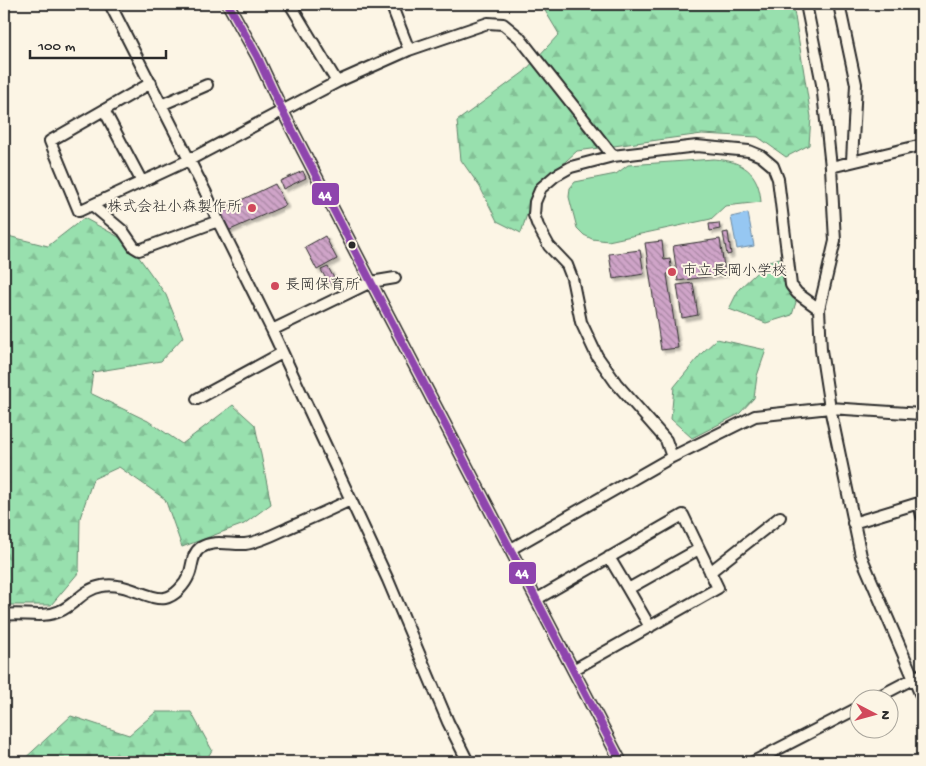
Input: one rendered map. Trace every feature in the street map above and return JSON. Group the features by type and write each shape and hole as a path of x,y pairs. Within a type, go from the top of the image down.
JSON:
{"street":[{"path":"110,4 206,193 272,330 388,580 448,722 468,762"},
{"path":"228,4 257,56 282,110 370,282 621,762"},
{"path":"290,4 337,82"},
{"path":"391,4 409,50"},
{"path":"806,4 822,84 831,168 835,241 819,309 821,350 830,408 861,556 918,677 922,698"},
{"path":"839,4 856,84 852,161"},
{"path":"151,83 50,141 79,212 189,160 337,82 409,50 488,23 503,24 520,37 614,156"},
{"path":"161,106 206,86"},
{"path":"104,110 142,182"},
{"path":"831,168 852,161 922,145"},
{"path":"672,457 666,440 616,382 597,356 581,322 572,278 567,265 549,246 534,215 535,202 541,188 555,176 571,167 614,156 697,146 749,151 761,156 773,166 778,179 790,285 797,293 819,309"},
{"path":"92,205 124,231 138,250 218,221"},
{"path":"272,330 370,282 395,278"},
{"path":"197,399 282,352"},
{"path":"511,549 672,457 755,416 830,408 922,414"},
{"path":"4,615 14,613 54,613 62,610 83,594 102,586 126,587 164,598 182,587 189,574 192,560 200,548 214,543 246,544 267,537 350,500"},
{"path":"853,523 920,503 922,516"},
{"path":"537,599 683,515 718,588 573,670"},
{"path":"710,572 780,517"},
{"path":"628,589 699,549"},
{"path":"609,557 650,627"},
{"path":"896,688 918,677"},
{"path":"753,762 848,713"}],"green space":[{"path":"541,4 793,4 811,117 809,145 786,157 758,137 702,134 577,151 535,189 521,233 497,221 480,187 461,160 457,121 524,72 559,34"},
{"path":"714,159 733,162 748,170 757,183 761,202 725,206 711,219 608,241 592,239 584,235 577,228 569,197 570,188 575,182 616,174 628,165"},
{"path":"84,218 128,242 166,295 183,337 161,361 93,372 90,393 148,421 182,444 233,405 255,425 271,504 244,524 182,547 165,499 119,467 93,479 80,518 79,572 51,605 4,605 4,235 48,246"},
{"path":"780,258 783,281 796,302 792,315 766,323 729,309 739,289 769,261"},
{"path":"717,339 766,350 757,376 754,398 739,414 692,438 671,419 674,387 702,353"},
{"path":"156,712 191,712 212,750 205,762 21,762 71,716 129,735"}],"water":[{"path":"748,213 754,246 737,249 731,217"}],"building":[{"path":"303,171 306,178 283,189 280,181"},
{"name":"株式会社小森製作所","path":"275,184 286,205 228,231 218,211"},
{"path":"719,223 720,229 710,231 709,224"},
{"path":"728,232 731,254 727,255 723,233"},
{"path":"325,236 337,259 317,270 305,247"},
{"path":"720,239 725,274 678,281 673,246"},
{"path":"662,241 664,260 670,259 672,273 667,274 678,348 661,350 645,243"},
{"path":"640,250 644,274 613,279 609,254"},
{"path":"328,267 335,280 329,284 321,270"},
{"path":"693,283 698,315 682,318 677,285"}],"transit line":[{"name":"44","path":"228,4 257,56 282,110 621,762"}],"place":[{"name":"株式会社小森製作所","path":"252,208"},
{"name":"市立長岡小学校","path":"672,272"},
{"name":"長岡保育所","path":"275,286"}]}
